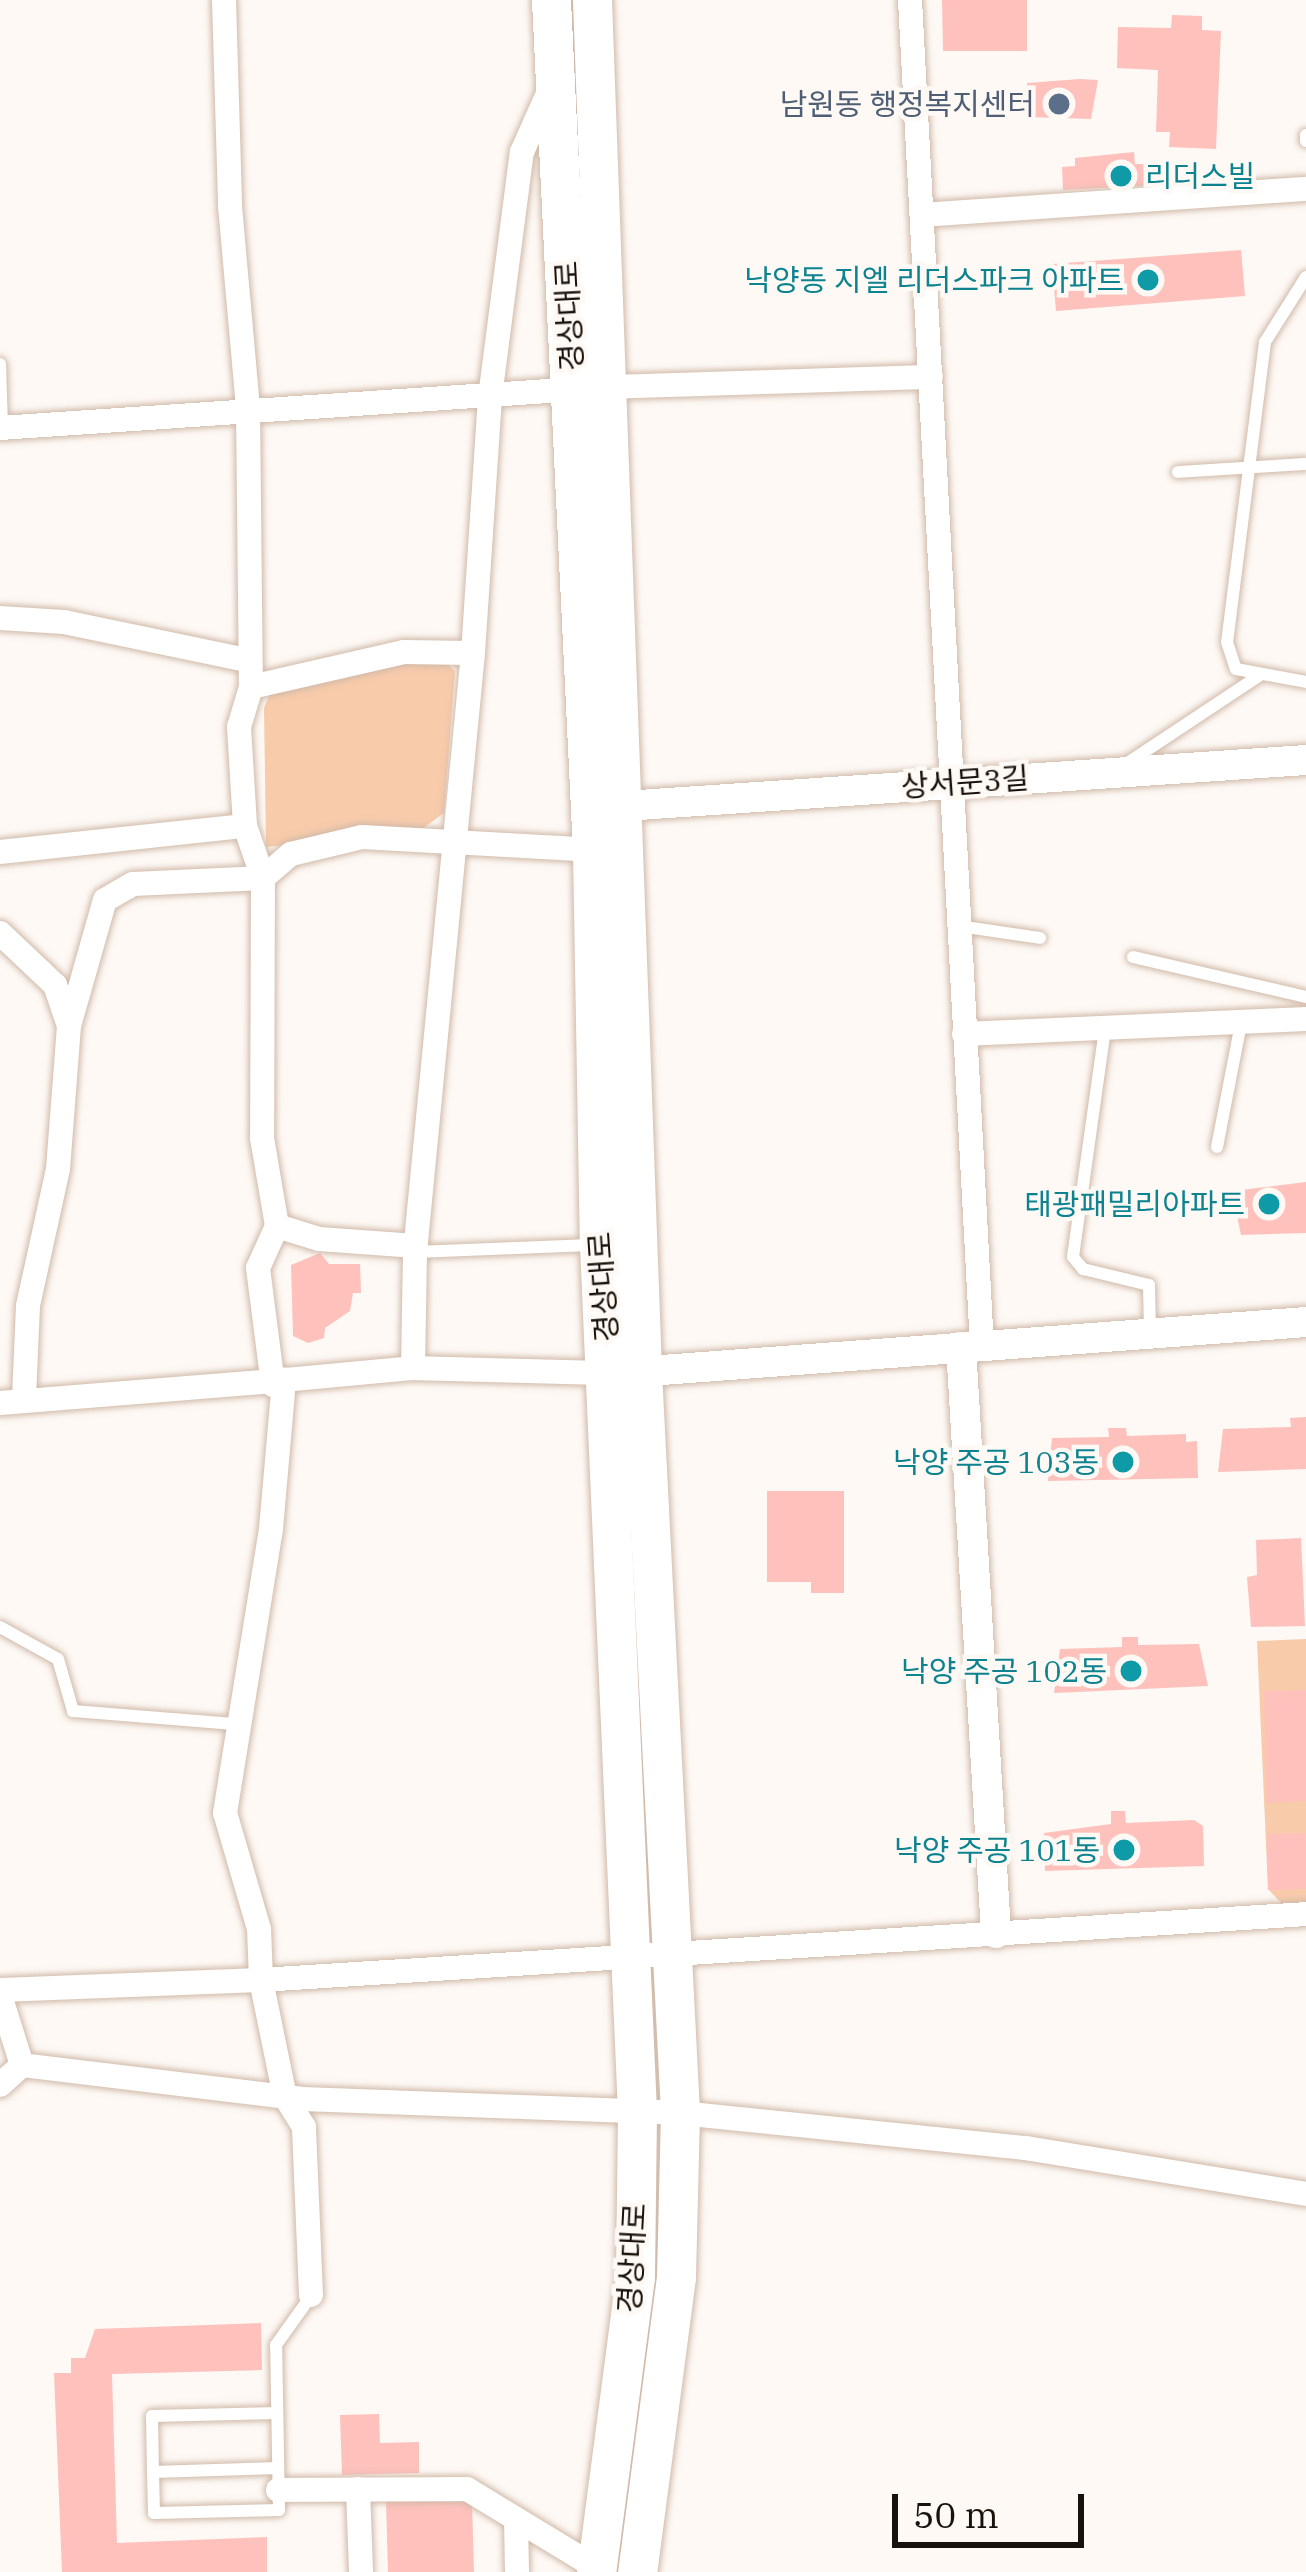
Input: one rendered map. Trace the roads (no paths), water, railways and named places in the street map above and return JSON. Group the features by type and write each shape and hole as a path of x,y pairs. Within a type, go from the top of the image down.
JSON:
{"main road":[{"name":"경상대로","path":"551,0 555,77 591,388 624,806 626,1372 650,1951 637,2113 634,2277 596,2570"},
{"name":"경상대로","path":"592,0 592,850 598,1245 626,1372"},
{"name":"경상대로","path":"637,2572 676,2277 680,2113 650,1951"}],"street":[{"path":"224,0 230,206 248,408 251,687 239,727 245,826 263,878 262,1138 277,1226 258,1268 278,1382 271,1529 234,1724 225,1813 259,1929 260,1980 285,2097 304,2127 311,2295"},
{"path":"910,0 964,1034 996,1934"},
{"path":"413,1368 415,1249 473,653 490,397 522,152 555,77"},
{"path":"922,215 1306,189"},
{"path":"1,429 248,408 591,388 932,377"},
{"path":"0,618 64,622 250,661"},
{"path":"251,687 404,652 473,653"},
{"name":"상서문3길","path":"624,806 1306,760"},
{"path":"0,852 245,826"},
{"path":"592,850 362,837 291,854 263,878 181,877 133,884 105,900 69,1026 58,1169 12,1401 413,1368 626,1372 1306,1322"},
{"path":"0,933 55,985 69,1026"},
{"path":"964,1034 1306,1019"},
{"path":"277,1226 319,1239 415,1249"},
{"path":"22,2065 0,1993 1306,1914"},
{"path":"0,2085 22,2065 285,2097 680,2113 1026,2147 1306,2194"},
{"path":"278,2479 358,2489 467,2489 596,2570"},
{"path":"358,2489 361,2572"},
{"path":"516,2519 517,2572"}],"lane":[{"path":"1306,278 1264,343 1254,468 1227,642 1236,670 1306,682"},
{"path":"0,364 1,429"},
{"path":"1178,472 1306,464"},
{"path":"1113,773 1260,675"},
{"path":"957,926 1040,938"},
{"path":"1133,957 1306,997"},
{"path":"1217,1147 1242,1022"},
{"path":"1105,1028 1073,1257 1083,1269 1149,1285 1150,1332"},
{"path":"415,1249 598,1245"},
{"path":"0,1628 58,1659 74,1711 234,1724"},
{"path":"277,2413 152,2416 154,2512 278,2510 278,2479 276,2345 311,2295"},
{"path":"153,2472 278,2479"}],"place":[{"name":"남원동 행정복지센터","path":"1059,104"},
{"name":"리더스빌","path":"1121,176"},
{"name":"낙양동 지엘 리더스파크 아파트","path":"1148,280"},
{"name":"태광패밀리아파트","path":"1269,1204"},
{"name":"낙양 주공 103동","path":"1123,1462"},
{"name":"낙양 주공 102동","path":"1131,1671"},
{"name":"낙양 주공 101동","path":"1124,1850"}]}
